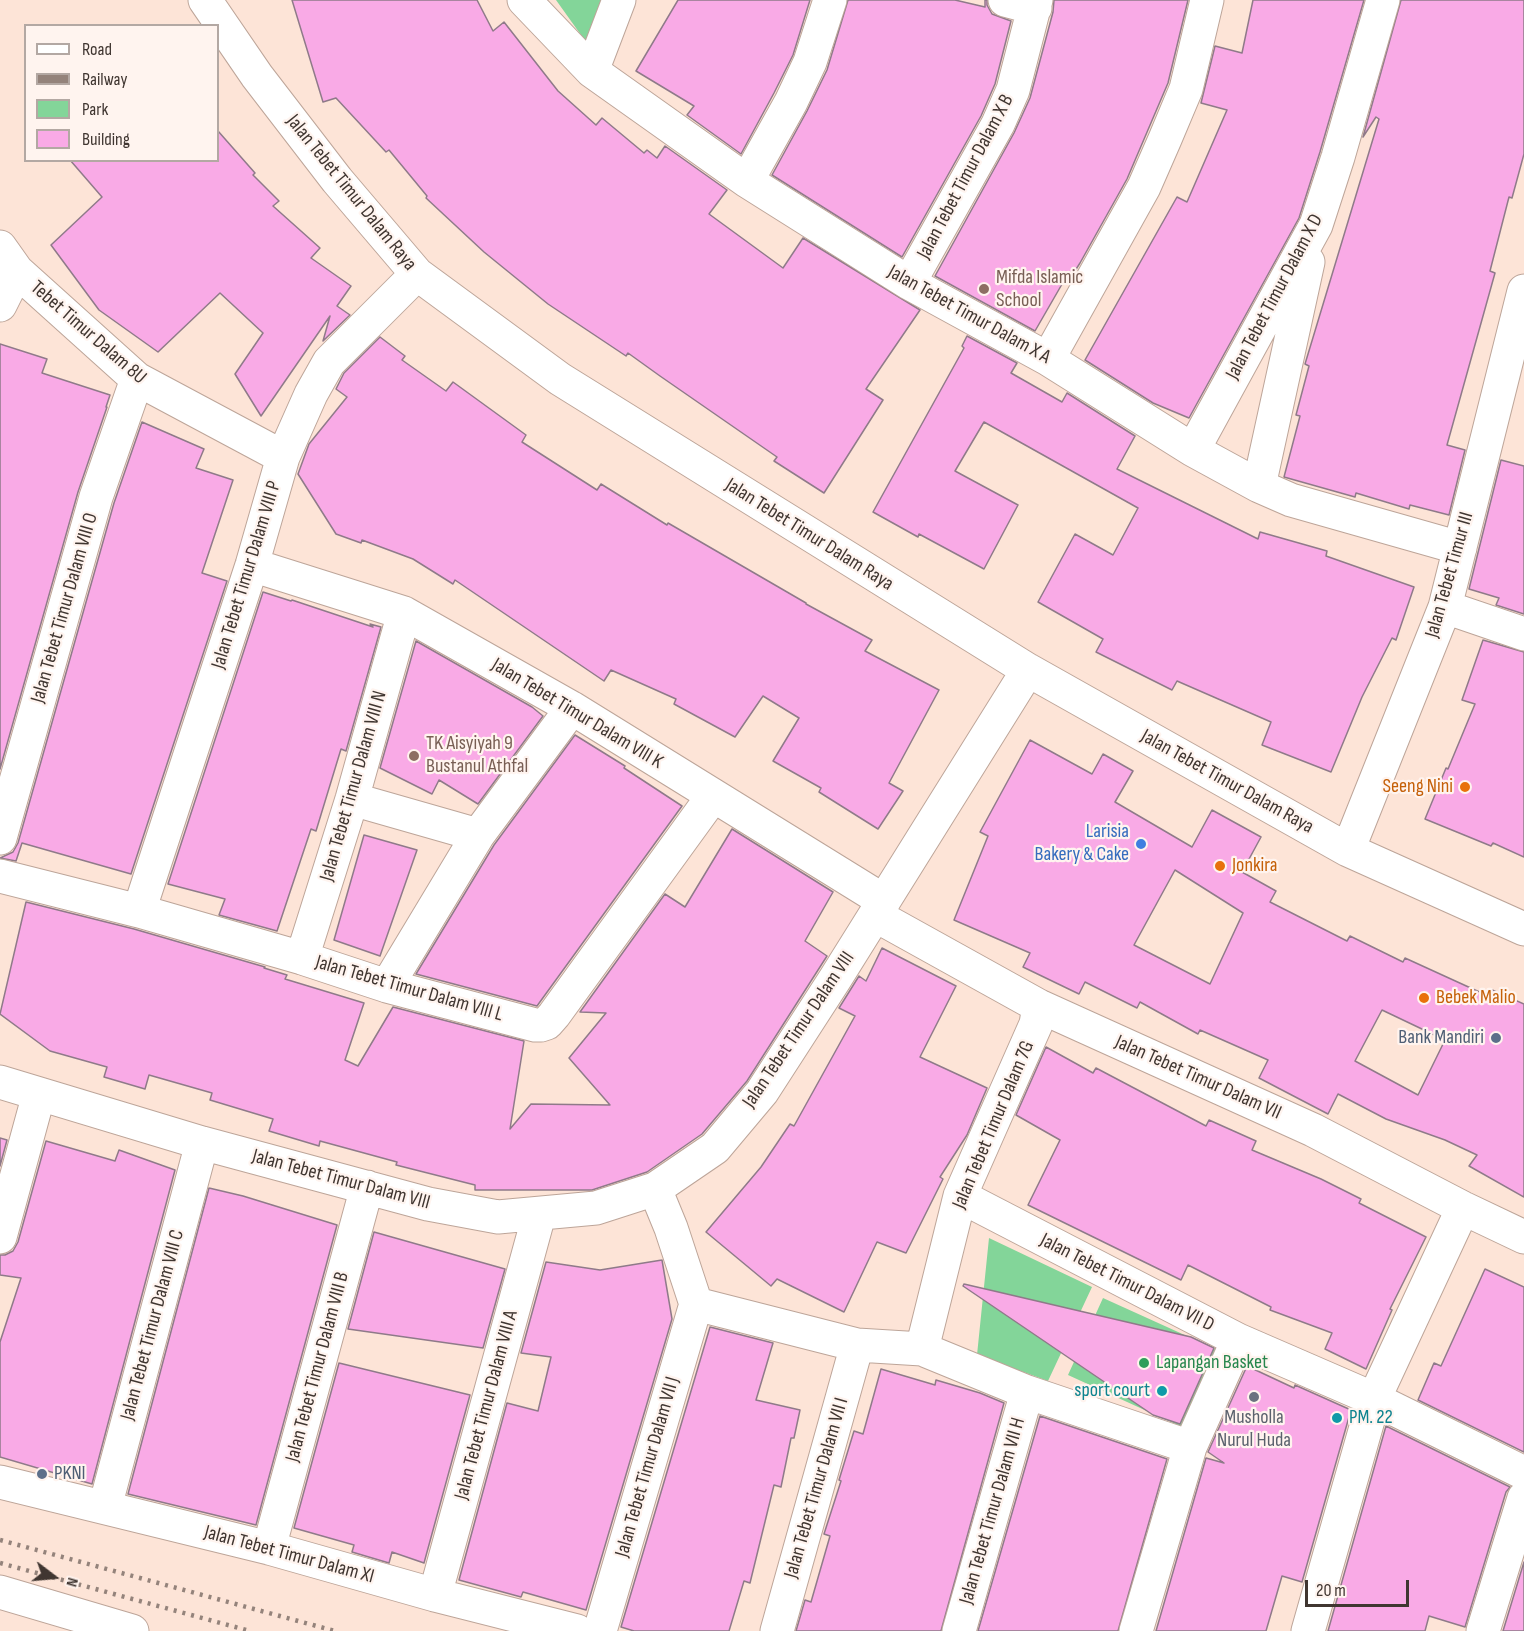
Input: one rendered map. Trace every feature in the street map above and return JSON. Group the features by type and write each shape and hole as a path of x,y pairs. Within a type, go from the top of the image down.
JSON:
{"street":[{"name":"Jalan Tebet Timur Dalam Raya","path":"205,0 256,76 337,180 417,274 560,379 1028,670 1348,850 1524,929"},
{"name":"Jalan Tebet Timur Dalam X A","path":"524,0 592,71 747,181 909,283 1048,359 1193,450 1259,486 1292,500 1460,548"},
{"path":"592,71 619,0"},
{"path":"747,181 791,102 810,62 830,0"},
{"path":"1048,359 1144,188 1186,89 1208,0"},
{"name":"Jalan Tebet Timur Dalam X D","path":"1193,450 1316,225 1383,0"},
{"name":"Jalan Tebet Timur Dalam X B","path":"909,283 998,124 1013,90 1026,3"},
{"path":"1259,486 1316,225"},
{"path":"0,305 8,259"},
{"name":"Tebet Timur Dalam 8U","path":"8,259 136,379 283,457"},
{"name":"Jalan Tebet Timur Dalam VIII P","path":"139,912 252,565 283,457 311,394 329,362 417,274"},
{"name":"Jalan Tebet Timur III","path":"1348,850 1445,607 1524,291"},
{"name":"Jalan Tebet Timur Dalam VIII O","path":"0,838 96,497 136,379"},
{"name":"Jalan Tebet Timur Dalam VIII K","path":"252,565 404,614 572,708 713,796 880,908"},
{"path":"1445,607 1524,634"},
{"name":"Jalan Tebet Timur Dalam VIII N","path":"302,958 404,614"},
{"name":"Jalan Tebet Timur Dalam VIII","path":"0,1082 202,1143 428,1204 498,1217 596,1208 656,1189 715,1148 762,1092 1028,670"},
{"path":"387,986 478,835 572,708"},
{"name":"Jalan Tebet Timur Dalam VIII L","path":"0,876 139,912 302,958 387,986 535,1025 547,1023 555,1015 713,796"},
{"path":"351,799 478,835"},
{"name":"Jalan Tebet Timur Dalam VII","path":"880,908 1039,1006 1313,1131 1524,1237"},
{"name":"Jalan Tebet Timur Dalam 7G","path":"922,1349 960,1196 1036,1024 1039,1006"},
{"path":"0,1237 39,1094"},
{"name":"Jalan Tebet Timur Dalam VIII C","path":"105,1507 202,1143"},
{"name":"Jalan Tebet Timur Dalam VIII B","path":"269,1548 367,1187"},
{"path":"656,1189 696,1304 857,1345 922,1349 1027,1392 1190,1447"},
{"name":"Jalan Tebet Timur Dalam VII D","path":"960,1196 1238,1340 1374,1399 1524,1473"},
{"path":"1308,1631 1374,1399 1463,1208"},
{"name":"Jalan Tebet Timur Dalam VIII A","path":"435,1595 539,1215"},
{"name":"Jalan Tebet Timur Dalam VII J","path":"600,1631 696,1304"},
{"path":"1136,1631 1190,1447 1238,1340"},
{"name":"Jalan Tebet Timur Dalam VII I","path":"777,1631 857,1345"},
{"name":"Jalan Tebet Timur Dalam VII H","path":"959,1631 1027,1392"},
{"name":"Jalan Tebet Timur Dalam XI","path":"0,1482 269,1548 435,1595 577,1631"},
{"path":"1483,1631 1524,1498"},
{"path":"0,1592 132,1631"}],"green space":[{"path":"556,0 609,0 591,49"},
{"path":"989,1238 1092,1287 1048,1381 977,1355"},
{"name":"Lapangan Basket","path":"1103,1298 1220,1351 1184,1428 1068,1375"}],"building":[{"path":"292,0 477,0 493,31 504,22 558,91 596,125 602,118 644,153 647,150 657,158 665,146 727,190 709,214 783,268 803,238 920,310 866,389 883,400 824,493 774,461 777,457 628,353 626,356 548,304 484,252 426,198 427,196 389,150 386,152 336,98 323,102"},
{"path":"678,0 810,0 793,55 741,154 687,115 694,106 636,71"},
{"path":"848,0 955,0 985,7 985,0 987,0 992,14 1011,21 995,84 981,116 902,257 772,175 827,70"},
{"path":"1054,0 1188,0 1168,83 1127,179 1080,263 1073,274 1069,272 1035,331 935,276 1014,133 1030,98 1053,12"},
{"path":"1253,0 1364,0 1299,218 1189,418 1153,403 1085,360 1177,197 1187,202 1227,110 1201,103 1215,46 1242,53"},
{"path":"1401,0 1524,0 1524,154 1512,198 1509,197 1490,271 1495,273 1447,445 1465,450 1449,515 1410,505 1409,509 1356,493 1355,497 1284,477 1300,416 1296,415 1309,366 1305,364 1379,119 1376,117 1363,137"},
{"path":"219,132 255,173 253,175 279,201 273,206 320,248 311,258 351,286 337,306 350,315 323,341 330,316 261,416 235,374 263,333 220,293 158,352 99,310 51,245 102,197 72,162 219,162"},
{"path":"967,336 1017,363 1011,373 1062,402 1067,393 1135,436 1117,469 1258,539 1260,532 1327,551 1326,556 1414,587 1396,640 1392,638 1362,697 1331,772 1262,745 1271,722 1177,681 1172,690 1096,652 1103,639 1038,602 1075,534 1113,555 1138,508 984,422 955,471 1018,505 984,569 873,512 964,348 962,346"},
{"path":"380,337 405,356 402,360 446,391 453,382 526,435 522,442 597,490 601,484 667,525 668,523 872,640 865,651 939,690 889,783 903,791 878,829 819,792 821,788 773,761 799,718 763,696 735,737 674,704 676,699 611,670 604,681 455,580 453,584 413,559 362,540 361,543 336,534 298,474 309,444 347,397 336,389 344,373"},
{"path":"0,344 47,359 42,373 110,395 78,492 0,769"},
{"path":"142,422 204,449 196,468 233,480 202,573 227,581 131,874 22,843 16,861 0,858 13,852 18,843 114,503"},
{"path":"1501,460 1524,466 1524,614 1496,605 1499,598 1469,589"},
{"path":"263,592 373,627 370,624 381,627 346,751 341,749 316,831 311,829 277,931 219,915 225,899 168,884"},
{"path":"1483,640 1524,652 1524,857 1493,843 1491,846 1425,819 1475,704 1462,700"},
{"path":"416,641 532,707 543,716 478,804 439,780 432,794 380,768"},
{"path":"575,735 625,766 624,768 682,806 537,1006 416,974 494,845"},
{"path":"1030,740 1092,774 1103,754 1133,771 1115,802 1192,847 1212,810 1261,837 1242,872 1276,891 1270,902 1347,941 1350,936 1403,962 1405,958 1486,995 1490,989 1524,1004 1524,1197 1469,1166 1477,1155 1445,1140 1386,1119 1338,1094 1328,1114 1259,1078 1268,1060 1200,1030 1198,1034 1140,1002 1137,1008 1085,982 1079,994 1023,967 1030,953 954,920 988,836 980,832","holes":["1175,870 1243,913 1210,984 1134,945","1382,1010 1445,1040 1418,1095 1355,1061"]},
{"path":"732,829 833,892 805,941 827,956 747,1081 702,1134 647,1172 592,1190 475,1190 475,1185 396,1165 397,1162 320,1141 319,1146 269,1131 273,1119 210,1100 212,1093 149,1075 145,1089 104,1077 107,1067 50,1051 0,1014 26,902 134,929 265,967 287,975 285,979 364,1003 345,1060 358,1066 393,1007 524,1041 510,1129 531,1104 610,1105 569,1058 606,1013 580,1012 665,894 685,907"},
{"path":"364,835 417,850 380,956 334,940"},
{"path":"882,948 956,986 920,1057 987,1088 967,1135 940,1177 943,1179 906,1253 877,1242 844,1312 777,1279 771,1286 706,1232 761,1167 790,1124 794,1126 855,1016 839,1008 859,976 866,981"},
{"path":"1046,1047 1093,1073 1096,1068 1206,1126 1209,1120 1256,1141 1252,1150 1321,1179 1361,1199 1359,1203 1426,1237 1390,1309 1392,1310 1366,1369 1325,1349 1332,1333 1270,1310 1271,1307 1188,1265 1181,1280 1028,1205 1060,1140 1016,1115"},
{"path":"0,1138 7,1140 0,1166"},
{"path":"46,1141 115,1161 119,1150 175,1170 92,1484 0,1457 0,1342 21,1278 0,1275 0,1255 13,1251 18,1242"},
{"path":"209,1188 337,1225 256,1525 128,1494"},
{"path":"374,1232 505,1269 483,1348 348,1329"},
{"path":"662,1260 672,1319 586,1610 523,1592 521,1597 459,1580 507,1403 538,1411 551,1357 521,1353 546,1262 600,1270"},
{"path":"1485,1269 1524,1287 1524,1452 1418,1400 1434,1363 1441,1366"},
{"name":"Lapangan Basket","path":"964,1284 1191,1337 1214,1348 1180,1424 1153,1415 963,1286"},
{"path":"710,1327 773,1343 756,1400 800,1410 794,1438 791,1438 781,1487 774,1485 750,1583 744,1581 729,1631 634,1631 621,1627"},
{"path":"339,1363 470,1395 424,1563 392,1552 389,1563 352,1552 354,1545 294,1528"},
{"path":"1247,1366 1294,1388 1295,1385 1351,1410 1302,1582 1282,1576 1266,1631 1156,1631 1206,1458 1224,1463 1208,1452"},
{"path":"881,1369 935,1385 936,1380 1004,1403 941,1631 796,1631 805,1600 811,1602 830,1536 824,1534 854,1431 863,1434"},
{"path":"1040,1416 1167,1459 1118,1631 978,1631"},
{"path":"1386,1426 1510,1487 1506,1492 1465,1627 1429,1616 1425,1631 1328,1631"},
{"path":"1524,1562 1524,1631 1503,1631"}],"railway":[{"path":"0,1540 335,1631"},
{"path":"0,1563 250,1631"}],"place":[{"name":"Mifda Islamic School","path":"984,289"},
{"name":"TK Aisyiyah 9 Bustanul Athfal","path":"414,756"},
{"name":"Seeng Nini","path":"1465,787"},
{"name":"Larisia Bakery & Cake","path":"1141,844"},
{"name":"Jonkira","path":"1220,866"},
{"name":"Bebek Malio","path":"1424,998"},
{"name":"Bank Mandiri","path":"1496,1038"},
{"name":"Lapangan Basket","path":"1144,1363"},
{"name":"sport court","path":"1162,1391"},
{"name":"Musholla Nurul Huda","path":"1254,1397"},
{"name":"PM. 22","path":"1337,1418"},
{"name":"PKNI","path":"42,1474"}]}
